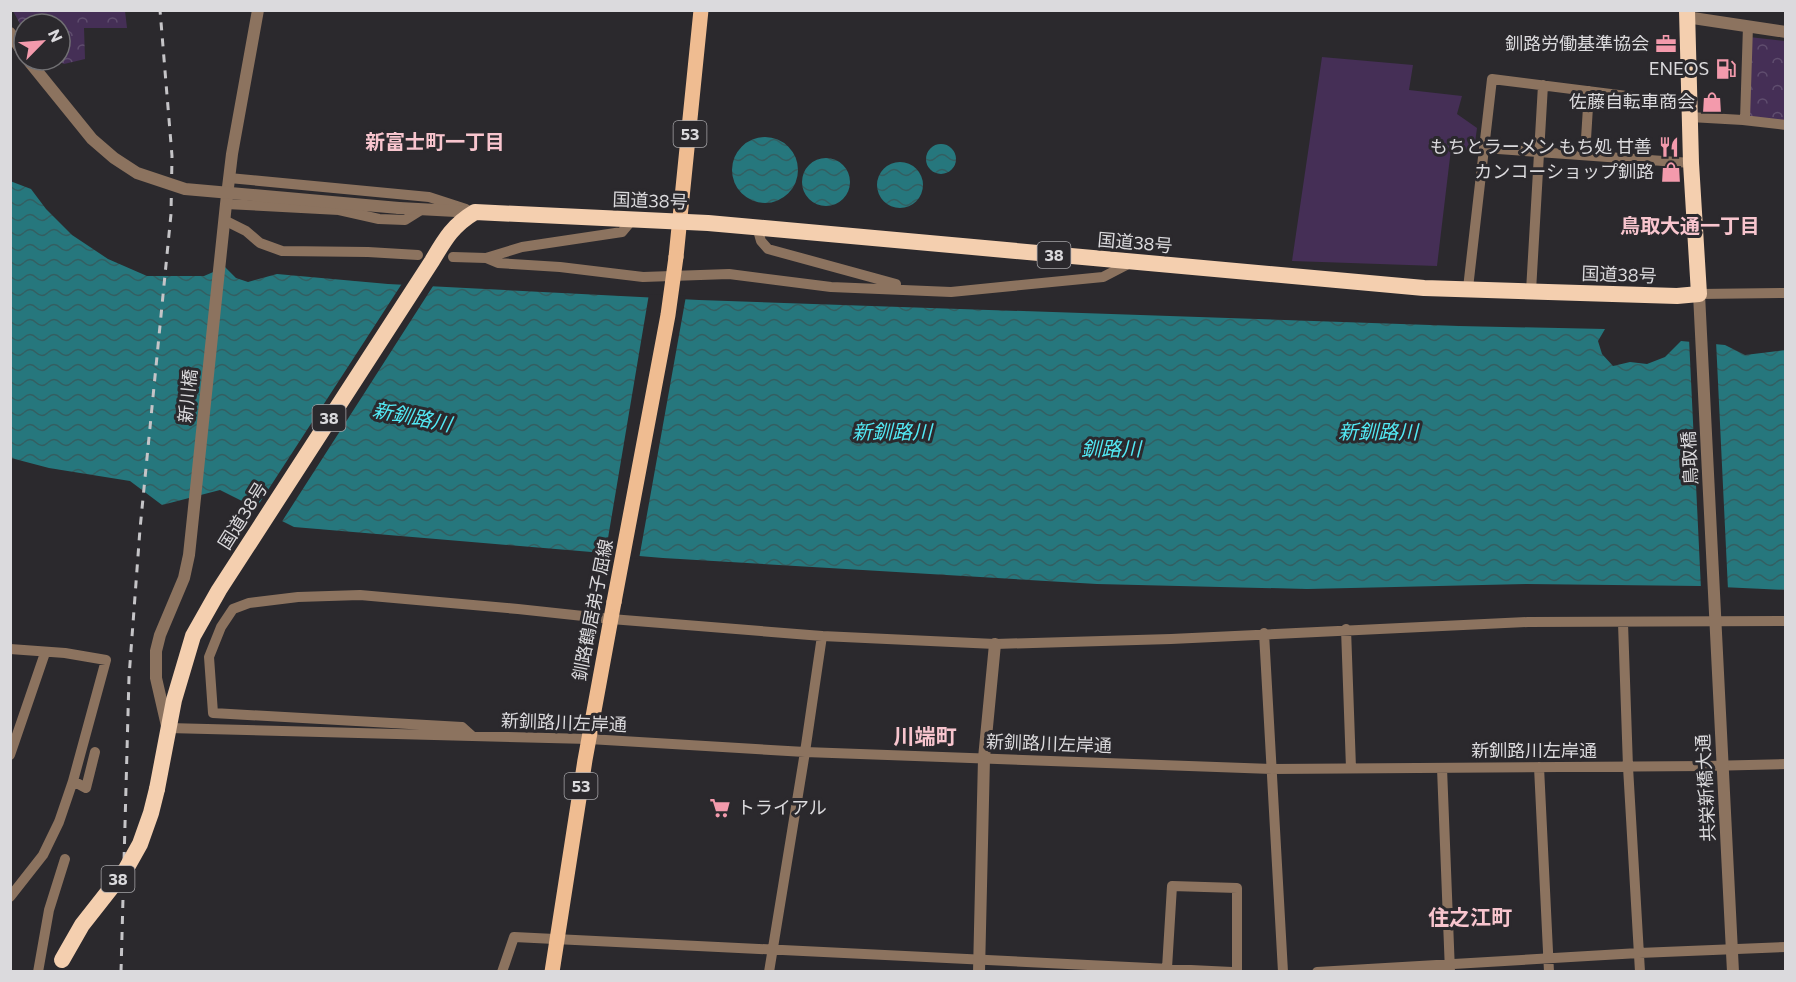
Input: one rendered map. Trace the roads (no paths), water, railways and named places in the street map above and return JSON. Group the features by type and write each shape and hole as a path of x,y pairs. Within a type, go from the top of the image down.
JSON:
{"highway":[{"path":"1687,14 1691,163 1699,294"},
{"name":"国道38号","path":"60,966 82,926 126,869 140,844 157,789 168,728 193,636 425,258 459,222 476,212 680,221 757,227 1412,287 1677,296 1699,294"}],"main road":[{"name":"53","path":"680,221 701,10"},
{"name":"釧路鶴居弟子屈線","path":"552,972 589,740 668,315 680,221"}],"street":[{"name":"新川橋","path":"168,728 156,678 156,651 160,635 184,578 189,555 229,178 258,10"},
{"path":"1687,14 1785,32"},
{"path":"1745,120 1748,26"},
{"path":"38,72 92,139 114,158 137,173 185,189 421,210 476,212"},
{"path":"1468,288 1492,79 1589,91 1745,120 1785,125"},
{"path":"1531,291 1543,85"},
{"path":"1585,155 1589,91"},
{"path":"1484,148 1691,163"},
{"path":"229,178 429,197 476,212"},
{"path":"226,204 339,210 379,219 405,219 421,210"},
{"path":"224,220 246,231 260,243 282,251 368,252 425,258"},
{"path":"453,257 486,258 522,247 622,232 632,220"},
{"path":"757,227 760,241 768,249 914,290"},
{"path":"486,258 498,263 560,267 643,277 729,274 831,286 951,292 1103,277 1131,262"},
{"path":"1699,294 1785,293"},
{"name":"鳥取橋","path":"1699,294 1715,602"},
{"path":"472,736 462,727 213,713 209,657 221,627 233,609 267,600 360,595 822,636 996,644 1171,639 1528,622 1785,621"},
{"name":"共栄新橋大通","path":"1715,602 1733,972"},
{"path":"1623,623 1628,767 1640,972"},
{"path":"1346,629 1351,768"},
{"path":"1264,633 1283,972"},
{"path":"769,972 806,752 822,636"},
{"path":"979,972 984,758 996,644"},
{"path":"10,649 65,653 106,660 73,782 59,822 43,855 10,897"},
{"path":"10,755 45,653"},
{"name":"新釧路川左岸通","path":"168,728 589,740 806,752 1272,769 1785,764"},
{"path":"73,782 86,788 95,752"},
{"path":"1539,767 1549,972"},
{"path":"1442,768 1450,968"},
{"path":"38,972 49,910 65,859"},
{"path":"1167,968 1172,886 1237,888 1237,972"},
{"path":"502,972 514,937 980,958 1095,968 1167,968 1232,972"},
{"path":"1317,972 1450,968 1548,958 1785,947"}],"water":[{"path":"765,137 777,140 788,147 795,158 798,170 795,182 788,193 777,200 765,203 753,200 742,193 735,182 732,170 735,158 742,147 753,140"},
{"path":"941,144 952,148 956,159 952,170 941,174 930,170 926,159 930,148"},
{"path":"821,158 831,158 846,168 850,182 846,196 840,202 831,206 821,206 806,196 802,187 802,177 812,162"},
{"path":"900,162 909,163 917,168 922,176 922,194 917,202 909,207 900,208 891,207 883,202 878,194 877,185 878,176 883,168 891,163"},
{"name":"釧路川","path":"10,181 31,189 46,209 72,235 108,259 147,276 204,276 225,267 236,278 248,282 277,274 388,284 699,300 1605,329 1598,341 1602,354 1613,366 1630,362 1647,364 1665,357 1681,341 1725,345 1745,355 1785,350 1785,590 1700,586 1527,584 1307,589 1097,584 663,558 294,527 220,490 162,505 130,481 49,468 11,458"}],"railway":[{"path":"121,972 129,677 140,529 171,214 172,156 160,10"}],"place":[{"name":"釧路労働基準協会","path":"1666,44"},
{"name":"ENEOS","path":"1726,69"},
{"name":"佐藤自転車商会","path":"1712,102"},
{"name":"もちとラーメン もち処 甘善","path":"1669,147"},
{"name":"カンコーショップ釧路","path":"1671,172"},
{"name":"トライアル","path":"720,808"}],"district":[{"name":"新富士町一丁目","path":"435,142"},
{"name":"鳥取大通一丁目","path":"1690,226"},
{"name":"川端町","path":"925,737"},
{"name":"住之江町","path":"1470,918"}],"water label":[{"name":"新釧路川","path":"412,417"},
{"name":"新釧路川","path":"892,432"},
{"name":"新釧路川","path":"1378,432"}]}
